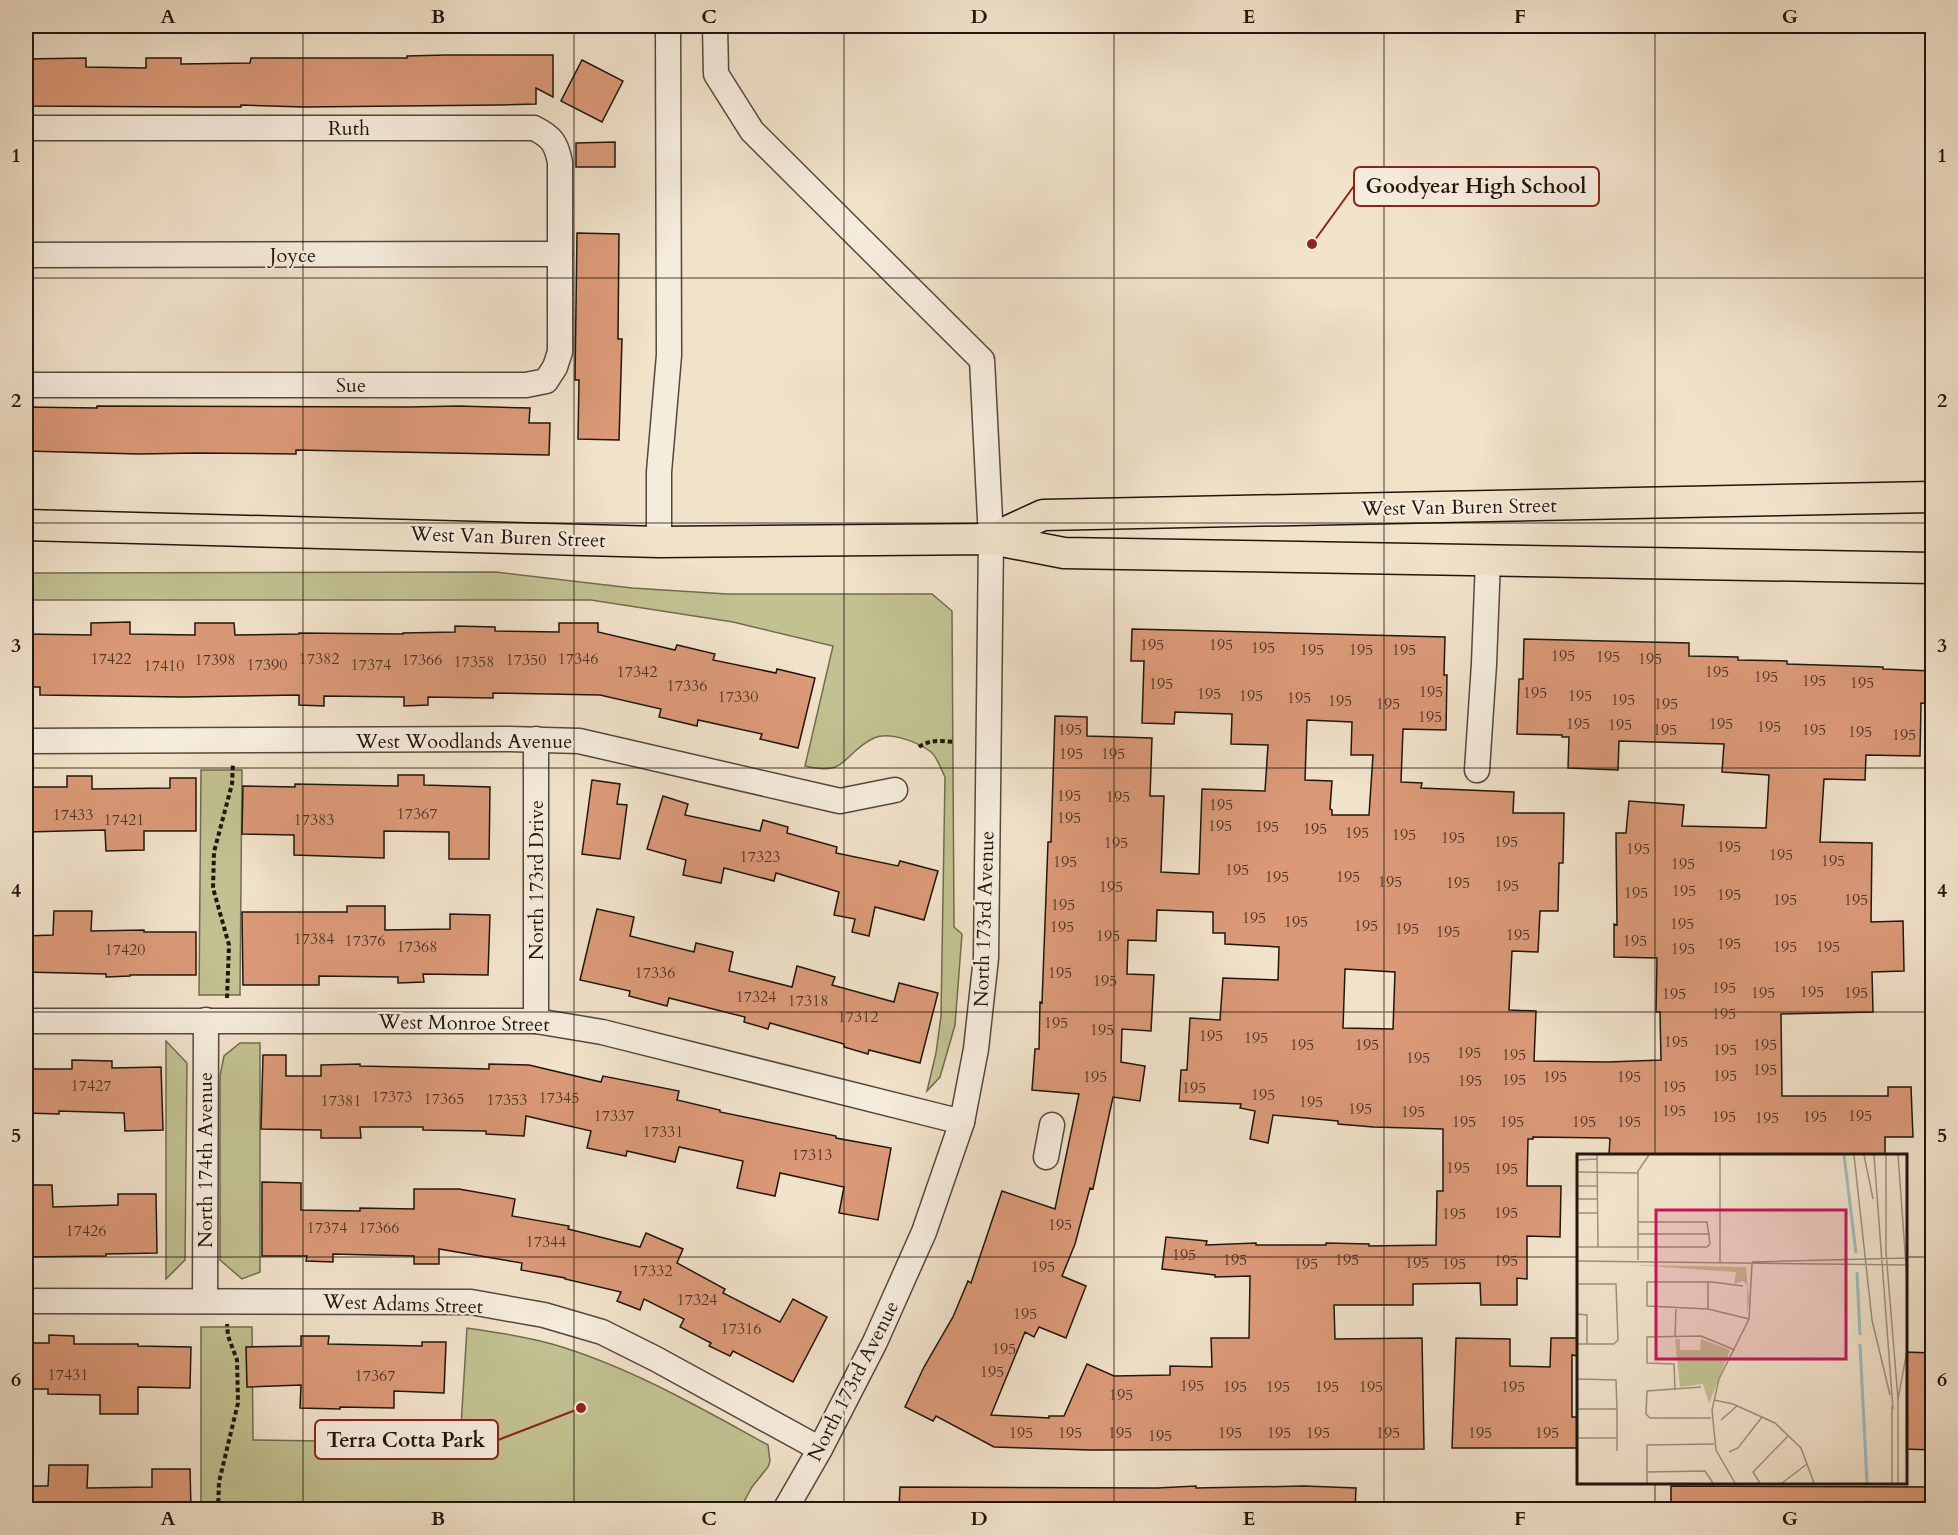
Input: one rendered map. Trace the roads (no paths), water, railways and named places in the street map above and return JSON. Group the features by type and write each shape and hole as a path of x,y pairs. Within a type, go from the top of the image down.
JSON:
{"main road":[{"name":"West Van Buren Street","path":"992,539 1043,515 1932,497"},
{"name":"West Van Buren Street","path":"26,525 659,542 992,539 1064,552 1932,568"}],"street":[{"path":"659,542 659,472 669,355 668,26"},
{"name":"North 173rd Avenue","path":"715,26 716,74 752,131 982,360 992,539 986,958 976,1049 962,1122 924,1232 875,1342 820,1449 785,1509"},
{"name":"Ruth","path":"26,128 534,128 547,135 557,147 561,162 561,254"},
{"name":"Joyce","path":"26,255 561,254"},
{"name":"Sue","path":"26,385 526,385 546,381 561,352 561,254"},
{"path":"1477,770 1488,560"},
{"name":"West Woodlands Avenue","path":"26,741 536,739 579,741 840,801 895,790"},
{"name":"North 173rd Drive","path":"536,739 536,1021"},
{"name":"North 174th Avenue","path":"205,1301 206,1020"},
{"name":"West Monroe Street","path":"26,1021 536,1021 602,1032 962,1122"},
{"path":"1046,1157 1052,1125"},
{"name":"West Adams Street","path":"26,1301 471,1302 544,1315 602,1332 820,1449"}],"place":[{"name":"Goodyear High School","path":"1312,244"},
{"name":"Terra Cotta Park","path":"581,1408"}]}
